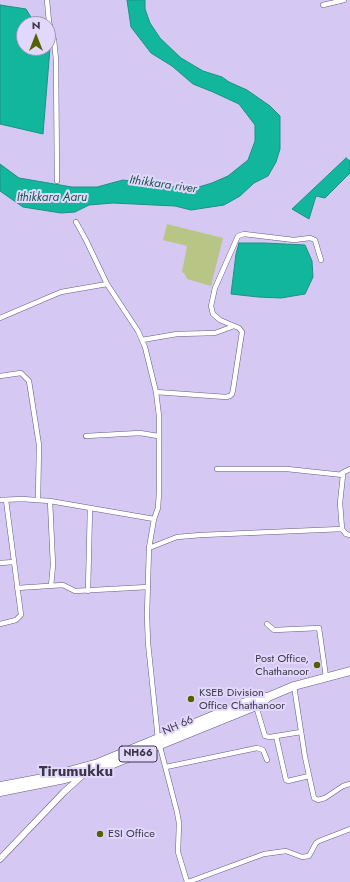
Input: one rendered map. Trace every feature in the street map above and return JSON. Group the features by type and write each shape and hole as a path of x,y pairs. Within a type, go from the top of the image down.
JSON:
{"highway":[{"name":"NH 66","path":"0,786 43,778 98,763 256,706 261,704 268,697 294,686 350,671"},
{"name":"NH 66","path":"0,786 66,779 84,774 113,764 253,699 258,697 268,697"}],"main road":[{"path":"0,859 64,792 84,774"},
{"path":"64,792 66,779"}],"street":[{"path":"47,0 49,22 54,40 56,60 57,181"},
{"path":"323,5 344,0"},
{"path":"76,222 107,284 128,315 142,340 156,392 159,416 159,492 158,508 154,519 149,548 147,615 148,643 159,742 179,823 178,852 188,882 264,854 286,851 302,856 309,856 316,843 319,841 350,829"},
{"path":"156,392 226,397 230,396 234,390 242,330 220,320 212,312 211,306 215,288 238,236 244,234 294,240 310,238 315,240 321,260"},
{"path":"0,318 61,292 107,284"},
{"path":"142,340 177,334 215,333 235,326"},
{"path":"0,376 21,373 30,381 39,445 38,500"},
{"path":"86,436 140,433 158,436"},
{"path":"217,469 287,469 343,476"},
{"path":"350,469 342,473 340,503 342,529 346,534 350,535"},
{"path":"0,500 50,501 154,519"},
{"path":"0,624 20,617 6,500"},
{"path":"50,501 53,565 51,586"},
{"path":"88,590 90,508"},
{"path":"149,548 179,537 342,529"},
{"path":"0,563 14,562"},
{"path":"17,588 65,586 75,591 148,587"},
{"path":"267,624 274,630 319,628 326,677"},
{"path":"294,686 314,798 318,800 325,798 342,786 350,784"},
{"path":"256,706 264,735 267,737 301,732"},
{"path":"276,736 286,780 288,781 309,776"},
{"path":"166,766 257,748 263,750 267,760"}],"shaded area":[{"path":"167,224 223,238 211,286 187,279 185,274 182,272 187,246 163,240"}],"water":[{"name":"Ithikkara Aaru","path":"127,0 145,0 145,9 150,23 160,38 181,58 203,71 222,77 229,82 247,90 270,106 280,116 280,149 276,162 268,176 254,183 240,196 224,205 191,210 175,206 113,203 89,205 75,212 61,213 23,207 0,191 0,164 19,178 72,187 97,187 123,180 192,189 228,176 248,160 255,141 255,125 239,104 193,84 172,66 151,53 131,27"},
{"path":"0,5 26,9 30,16 16,16 16,56 49,56 43,134 0,124"},
{"path":"346,158 350,161 350,173 325,198 316,196 309,219 292,209"},
{"path":"239,243 305,245 312,261 313,277 305,294 281,298 231,294 236,254"}],"place":[{"name":"Post Office, Chathanoor","path":"317,665"},
{"name":"KSEB Division Office Chathanoor","path":"191,699"},
{"name":"ESI Office","path":"100,834"}],"district":[{"name":"Tirumukku","path":"76,772"}],"water label":[{"name":"Ithikkara river","path":"163,185"}]}
